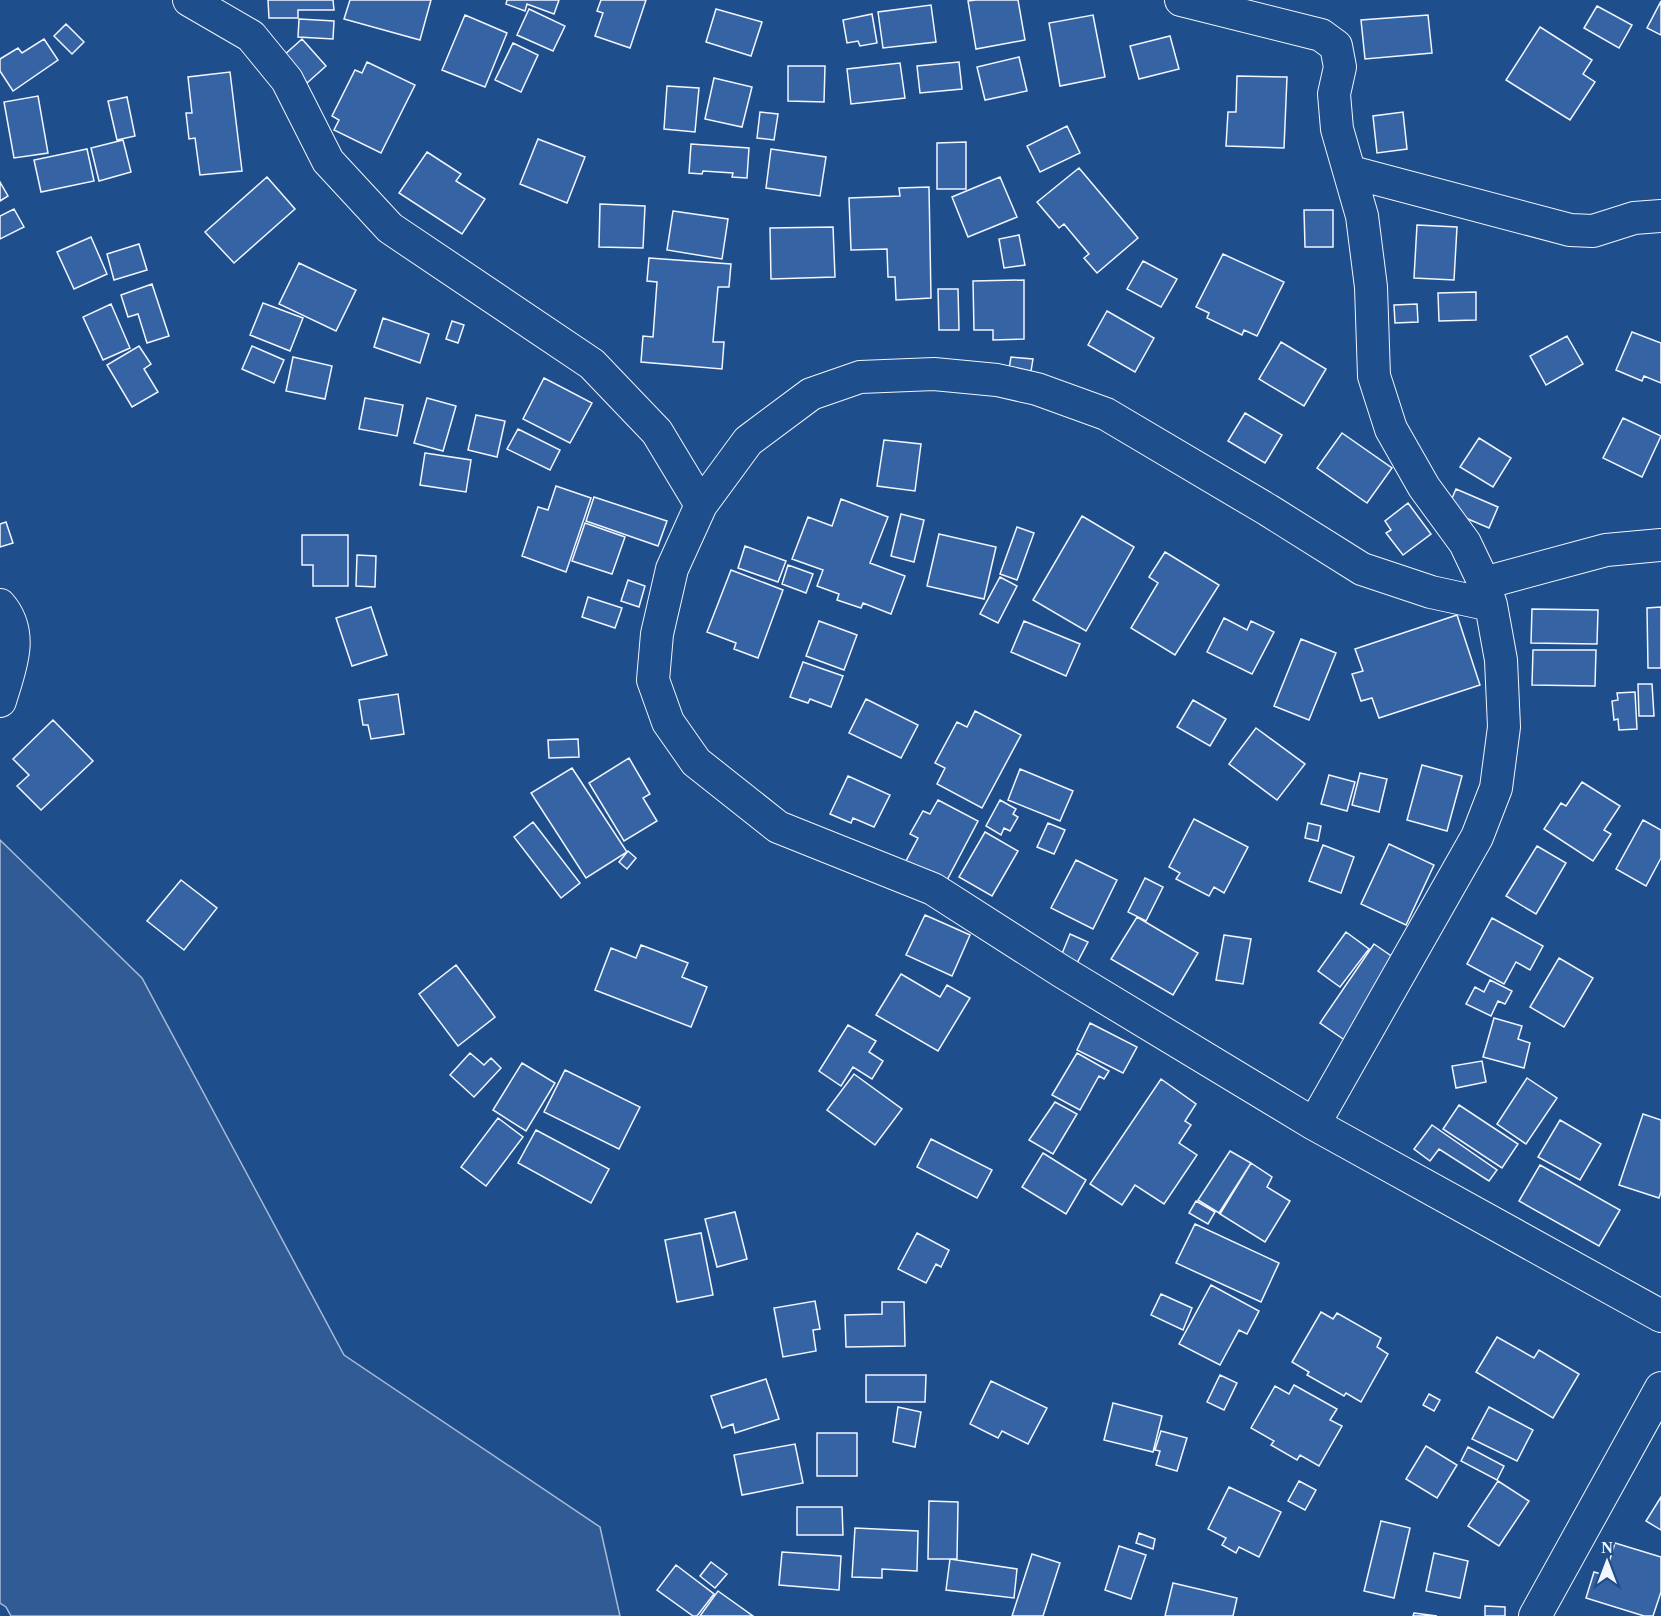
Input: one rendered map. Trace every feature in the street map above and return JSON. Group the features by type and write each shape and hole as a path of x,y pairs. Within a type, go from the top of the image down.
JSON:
{"street":[{"path":"189,0 251,36 287,80 328,161 390,228 592,364 657,432 701,504"},
{"path":"1181,0 1321,35 1335,46 1340,67 1334,94 1337,129 1362,216 1371,287 1374,376 1391,429 1424,487 1465,543 1487,594 1501,660 1504,728 1496,788 1477,837 1314,1124"},
{"path":"1351,172 1570,230 1593,231 1634,218 1661,216"},
{"path":"1661,545 1606,550 1487,594 1431,592 1362,569 1106,414 1037,389 997,380 934,374 860,377 811,394 748,441 701,504 672,569 657,634 653,680 668,722 696,762 778,827 933,889 1061,971 1314,1124 1661,1316"},
{"path":"0,605 10,617 15,650 0,701"},
{"path":"1535,1616 1661,1388"}],"shaded area":[{"path":"0,840 142,978 344,1355 600,1527 620,1616 11,1616 6,1607 0,1603"}],"building":[{"path":"268,0 333,0 334,10 298,10 298,18 269,18"},
{"path":"350,0 431,0 420,40 344,19"},
{"path":"507,0 559,0 554,14 527,4 525,11 506,4"},
{"path":"601,0 646,0 630,48 595,36 603,13 597,11"},
{"path":"1018,0 1025,40 976,49 968,1"},
{"path":"1661,1 1661,35 1647,28"},
{"path":"931,5 936,42 883,48 878,12"},
{"path":"1597,6 1632,25 1619,48 1584,28"},
{"path":"529,9 565,26 553,51 517,35"},
{"path":"716,9 762,22 751,56 706,42"},
{"path":"872,14 877,43 860,46 858,41 847,43 843,20"},
{"path":"465,15 507,33 485,87 442,70"},
{"path":"1093,15 1105,77 1060,86 1049,23"},
{"path":"1428,15 1432,53 1365,59 1361,20"},
{"path":"299,19 334,21 333,39 298,37"},
{"path":"66,24 84,42 72,54 54,36"},
{"path":"1540,27 1592,60 1583,74 1595,82 1570,120 1506,80"},
{"path":"1170,36 1179,69 1139,79 1130,46"},
{"path":"44,39 58,60 13,91 0,71 0,59 18,48 22,53"},
{"path":"302,39 326,66 307,83 283,56"},
{"path":"513,43 538,55 521,92 495,80"},
{"path":"1019,57 1027,91 985,100 977,67"},
{"path":"367,62 415,85 381,153 334,130 339,120 332,116 355,70 362,73"},
{"path":"959,62 962,89 920,93 917,66"},
{"path":"900,63 905,98 851,104 847,69"},
{"path":"788,66 825,66 824,102 788,101"},
{"path":"230,72 242,171 200,175 195,138 189,139 186,113 192,113 188,77"},
{"path":"1237,76 1287,77 1284,148 1226,146 1228,112 1236,112"},
{"path":"714,78 752,87 742,127 705,119"},
{"path":"667,86 699,88 695,132 664,129"},
{"path":"38,96 48,153 14,158 4,102"},
{"path":"127,97 135,136 117,140 108,101"},
{"path":"760,112 778,114 774,140 757,138"},
{"path":"1403,112 1407,149 1377,153 1373,116"},
{"path":"1067,126 1080,153 1040,172 1027,146"},
{"path":"538,139 585,157 567,203 520,184"},
{"path":"123,140 131,172 99,181 91,148"},
{"path":"966,142 966,189 937,189 937,143"},
{"path":"691,144 749,148 747,178 732,177 733,173 703,171 702,174 689,173"},
{"path":"87,149 94,181 41,192 34,160"},
{"path":"771,149 826,157 820,196 766,188"},
{"path":"427,152 461,174 456,181 485,199 462,234 399,193"},
{"path":"1079,168 1138,238 1097,273 1084,258 1089,254 1064,224 1059,228 1037,202"},
{"path":"267,177 295,209 234,263 205,232"},
{"path":"1000,177 1017,217 968,237 952,197"},
{"path":"0,182 8,196 0,201"},
{"path":"929,187 931,298 896,300 895,277 888,277 887,249 851,250 849,198 900,196 899,188"},
{"path":"600,204 645,206 643,248 599,247"},
{"path":"14,209 24,227 0,239 0,216"},
{"path":"1304,210 1333,210 1333,247 1305,247"},
{"path":"673,211 728,219 722,259 667,250"},
{"path":"1417,225 1457,227 1454,280 1414,278"},
{"path":"833,227 835,277 771,279 770,228"},
{"path":"1019,235 1025,265 1004,268 999,239"},
{"path":"91,237 107,274 74,289 57,252"},
{"path":"139,244 147,270 114,280 107,254"},
{"path":"1223,254 1284,282 1257,336 1244,330 1242,335 1207,318 1209,313 1196,307"},
{"path":"649,258 731,264 729,287 718,287 713,342 724,342 722,369 641,362 643,336 653,337 657,282 647,281"},
{"path":"1143,261 1177,279 1161,307 1127,289"},
{"path":"299,263 356,290 336,331 279,304"},
{"path":"1024,280 1024,339 993,340 993,330 974,330 973,281"},
{"path":"152,284 169,336 147,343 138,314 128,317 121,295"},
{"path":"938,289 958,289 959,330 939,330"},
{"path":"1476,292 1476,320 1439,321 1438,293"},
{"path":"263,303 303,318 290,351 250,335"},
{"path":"111,304 130,348 103,360 83,317"},
{"path":"1417,304 1418,322 1395,323 1394,305"},
{"path":"1107,311 1154,338 1135,372 1088,345"},
{"path":"383,318 429,334 420,363 374,347"},
{"path":"452,321 464,325 458,343 446,339"},
{"path":"1632,332 1661,343 1661,383 1644,376 1642,381 1616,370"},
{"path":"1567,336 1583,364 1546,385 1530,356"},
{"path":"1281,342 1326,369 1304,406 1259,379"},
{"path":"139,346 151,364 144,369 158,392 132,407 107,365"},
{"path":"252,346 284,360 274,383 242,369"},
{"path":"293,357 332,366 325,399 286,391"},
{"path":"1011,357 1033,359 1031,371 1009,369"},
{"path":"544,378 592,403 570,443 523,419"},
{"path":"365,398 403,405 397,436 359,429"},
{"path":"427,398 456,406 443,451 414,443"},
{"path":"1245,413 1282,435 1265,463 1228,441"},
{"path":"476,415 505,421 497,457 468,450"},
{"path":"1623,418 1661,436 1642,477 1603,458"},
{"path":"518,429 560,450 550,470 507,449"},
{"path":"1342,433 1392,468 1367,503 1317,468"},
{"path":"1479,438 1511,458 1493,487 1460,467"},
{"path":"884,440 921,444 915,491 877,486"},
{"path":"425,453 471,460 466,492 420,485"},
{"path":"556,486 591,498 566,572 522,556 538,507 548,510"},
{"path":"1456,489 1498,507 1489,528 1447,510"},
{"path":"594,497 667,521 658,546 586,521"},
{"path":"841,499 888,517 870,563 905,576 891,614 863,603 861,608 837,600 839,594 817,586 823,570 792,559 808,517 832,526"},
{"path":"1408,503 1431,534 1403,555 1386,533 1391,530 1385,521"},
{"path":"901,514 924,520 914,562 891,556"},
{"path":"1082,516 1134,547 1086,631 1033,600"},
{"path":"6,522 13,543 0,547 0,524"},
{"path":"585,523 625,537 612,574 572,561"},
{"path":"1017,527 1034,533 1017,580 1000,574"},
{"path":"939,534 996,547 984,599 927,586"},
{"path":"302,535 348,535 348,586 313,586 313,565 302,565"},
{"path":"745,546 786,561 778,582 738,568"},
{"path":"1165,552 1219,585 1175,655 1131,628 1158,583 1149,577"},
{"path":"357,555 376,556 375,587 356,586"},
{"path":"788,565 813,574 806,593 782,584"},
{"path":"731,570 783,590 758,658 734,649 736,643 707,632"},
{"path":"1000,577 1017,586 998,623 980,614"},
{"path":"628,580 645,586 639,607 621,601"},
{"path":"588,597 622,608 615,628 582,617"},
{"path":"371,607 387,655 352,666 336,618"},
{"path":"1661,607 1661,668 1648,668 1647,608"},
{"path":"1532,609 1598,610 1597,644 1531,643"},
{"path":"1457,615 1480,685 1379,718 1372,698 1361,701 1352,674 1363,671 1355,649"},
{"path":"1224,618 1247,630 1251,621 1274,632 1252,674 1207,652"},
{"path":"819,621 857,635 844,670 806,656"},
{"path":"1024,621 1080,644 1066,676 1011,652"},
{"path":"1301,639 1336,653 1309,720 1274,706"},
{"path":"1533,650 1596,650 1595,686 1532,685"},
{"path":"803,662 843,676 831,707 810,699 808,703 790,697"},
{"path":"1638,684 1652,684 1654,716 1639,716"},
{"path":"1635,692 1637,729 1619,730 1618,719 1614,720 1612,701 1618,700 1617,693"},
{"path":"398,694 404,734 371,739 368,725 363,725 359,700"},
{"path":"866,699 918,725 901,758 849,733"},
{"path":"1193,700 1226,719 1210,746 1177,727"},
{"path":"975,711 1021,735 982,808 937,784 945,768 935,763 957,722 967,727"},
{"path":"53,720 93,761 41,810 17,786 29,775 13,759"},
{"path":"1256,728 1305,764 1277,800 1229,764"},
{"path":"578,739 579,757 549,758 548,740"},
{"path":"629,758 650,794 643,798 657,821 624,841 589,783"},
{"path":"1422,765 1462,776 1447,831 1407,820"},
{"path":"572,768 627,852 586,878 531,793"},
{"path":"1020,769 1073,791 1060,821 1008,800"},
{"path":"1360,773 1387,779 1379,812 1352,805"},
{"path":"1329,775 1355,782 1347,811 1321,804"},
{"path":"848,776 890,795 874,827 853,818 851,823 830,814"},
{"path":"1582,782 1620,806 1604,830 1611,834 1593,861 1544,829 1561,803 1566,806"},
{"path":"938,800 978,821 946,882 906,861 918,838 910,834 923,811 930,814"},
{"path":"1000,800 1016,809 1013,814 1018,817 1010,831 1004,828 1001,835 986,826"},
{"path":"1194,819 1248,847 1224,893 1214,887 1209,896 1176,879 1180,873 1169,867"},
{"path":"1643,820 1661,830 1661,858 1646,886 1616,869"},
{"path":"533,822 580,883 561,898 514,837"},
{"path":"1048,823 1065,830 1054,854 1037,847"},
{"path":"1308,823 1321,826 1318,841 1305,838"},
{"path":"985,832 1018,851 992,896 959,877"},
{"path":"1389,844 1434,865 1406,925 1361,904"},
{"path":"1323,845 1354,857 1341,893 1309,881"},
{"path":"1537,846 1566,863 1536,914 1506,896"},
{"path":"628,851 636,858 627,869 619,862"},
{"path":"1076,860 1117,880 1093,929 1051,908"},
{"path":"1145,878 1163,887 1146,921 1128,912"},
{"path":"181,880 217,908 184,950 147,921"},
{"path":"925,915 970,935 952,976 906,955"},
{"path":"1137,917 1198,953 1173,995 1111,959"},
{"path":"1492,918 1543,946 1530,970 1516,962 1504,984 1467,964"},
{"path":"1346,932 1369,949 1340,987 1318,971"},
{"path":"1070,934 1088,942 1077,963 1061,956"},
{"path":"1224,935 1251,939 1243,984 1216,980"},
{"path":"1374,944 1403,964 1349,1043 1320,1023"},
{"path":"641,945 688,963 682,977 707,987 691,1027 595,990 611,948 636,958"},
{"path":"1559,958 1593,978 1564,1027 1530,1007"},
{"path":"456,965 495,1017 458,1046 419,994"},
{"path":"901,974 940,997 947,985 970,998 938,1051 876,1015"},
{"path":"1490,980 1512,991 1505,1004 1498,1001 1491,1016 1466,1004 1475,987 1484,992"},
{"path":"1494,1018 1522,1026 1518,1039 1530,1043 1524,1068 1483,1057"},
{"path":"1090,1023 1137,1047 1123,1073 1077,1050"},
{"path":"848,1025 876,1041 869,1052 883,1061 872,1079 853,1067 841,1086 819,1071"},
{"path":"470,1053 484,1065 491,1058 501,1068 474,1097 450,1075"},
{"path":"1077,1053 1109,1071 1104,1079 1099,1076 1080,1110 1052,1095"},
{"path":"1482,1061 1486,1082 1456,1088 1452,1066"},
{"path":"522,1063 555,1083 526,1131 493,1110"},
{"path":"565,1070 640,1107 619,1149 544,1112"},
{"path":"854,1074 902,1109 875,1145 827,1110"},
{"path":"1527,1078 1557,1098 1526,1144 1497,1124"},
{"path":"1161,1079 1196,1104 1185,1121 1191,1125 1179,1143 1197,1155 1164,1204 1135,1185 1122,1205 1090,1184"},
{"path":"1055,1102 1077,1114 1053,1154 1029,1140"},
{"path":"1459,1105 1518,1144 1502,1168 1443,1129"},
{"path":"1643,1114 1661,1120 1661,1192 1659,1198 1619,1185"},
{"path":"498,1118 523,1137 486,1186 461,1167"},
{"path":"1560,1120 1601,1144 1580,1180 1538,1157"},
{"path":"1432,1125 1497,1170 1489,1181 1439,1149 1430,1161 1414,1149"},
{"path":"536,1130 609,1169 591,1203 518,1163"},
{"path":"931,1139 992,1170 977,1198 917,1167"},
{"path":"1230,1151 1251,1163 1219,1213 1198,1200"},
{"path":"1043,1153 1086,1180 1066,1214 1022,1187"},
{"path":"1251,1163 1272,1177 1267,1187 1290,1201 1265,1242 1220,1214"},
{"path":"1540,1165 1620,1210 1599,1246 1519,1201"},
{"path":"1196,1201 1215,1212 1208,1224 1189,1213"},
{"path":"735,1212 747,1259 717,1267 705,1219"},
{"path":"1195,1224 1279,1263 1261,1302 1176,1263"},
{"path":"701,1233 713,1295 677,1302 665,1240"},
{"path":"917,1233 949,1250 941,1267 936,1264 926,1283 898,1269"},
{"path":"1211,1285 1259,1311 1247,1334 1239,1330 1220,1365 1179,1344"},
{"path":"1161,1294 1192,1308 1183,1330 1151,1315"},
{"path":"815,1301 820,1329 813,1330 816,1351 783,1357 774,1308"},
{"path":"882,1302 904,1302 905,1346 846,1347 845,1315 882,1314"},
{"path":"1321,1312 1333,1319 1337,1313 1381,1338 1377,1347 1388,1354 1361,1402 1346,1393 1344,1396 1307,1375 1309,1372 1292,1362"},
{"path":"1497,1337 1534,1358 1539,1350 1579,1374 1553,1418 1476,1372"},
{"path":"866,1375 926,1375 925,1402 866,1402"},
{"path":"1220,1375 1237,1383 1224,1410 1207,1402"},
{"path":"766,1379 779,1419 735,1433 733,1424 722,1428 711,1396"},
{"path":"991,1381 1047,1408 1028,1444 1002,1431 998,1438 970,1424"},
{"path":"1294,1385 1337,1409 1330,1420 1342,1426 1319,1466 1300,1455 1297,1460 1271,1445 1274,1441 1251,1428 1275,1386 1289,1394"},
{"path":"1429,1394 1440,1400 1434,1411 1423,1405"},
{"path":"1113,1403 1162,1416 1153,1452 1104,1440"},
{"path":"898,1407 921,1412 915,1447 893,1442"},
{"path":"1489,1407 1533,1430 1517,1461 1472,1439"},
{"path":"1161,1431 1187,1438 1177,1471 1156,1465 1160,1451 1155,1450"},
{"path":"817,1433 857,1433 857,1476 817,1476"},
{"path":"795,1444 803,1483 742,1495 734,1455"},
{"path":"1426,1446 1457,1465 1437,1498 1406,1479"},
{"path":"1468,1447 1504,1466 1497,1480 1461,1461"},
{"path":"1299,1481 1316,1490 1305,1510 1288,1501"},
{"path":"1498,1481 1529,1501 1499,1546 1468,1526"},
{"path":"1229,1487 1281,1512 1259,1557 1239,1547 1236,1553 1222,1545 1226,1538 1208,1529"},
{"path":"1661,1497 1661,1530 1646,1521"},
{"path":"929,1501 958,1502 957,1559 928,1559"},
{"path":"797,1507 842,1507 843,1535 797,1535"},
{"path":"1381,1521 1410,1528 1394,1598 1364,1591"},
{"path":"855,1528 918,1531 917,1571 882,1569 882,1578 852,1577"},
{"path":"1139,1533 1155,1539 1153,1549 1136,1543"},
{"path":"1615,1543 1661,1557 1661,1592 1653,1616 1644,1616 1586,1598 1594,1572 1605,1575"},
{"path":"1119,1546 1146,1555 1131,1599 1105,1590"},
{"path":"782,1552 841,1556 839,1590 779,1585"},
{"path":"1434,1553 1468,1561 1460,1598 1426,1591"},
{"path":"1032,1554 1060,1563 1043,1616 1012,1616"},
{"path":"950,1559 1017,1569 1014,1598 946,1590"},
{"path":"711,1562 727,1574 715,1588 700,1576"},
{"path":"676,1565 714,1594 697,1616 693,1616 657,1590"},
{"path":"1173,1583 1237,1598 1233,1616 1165,1616"},
{"path":"718,1591 753,1616 700,1616"},
{"path":"1485,1606 1505,1607 1505,1616 1485,1616"},
{"path":"1414,1613 1437,1616 1413,1616"}]}
